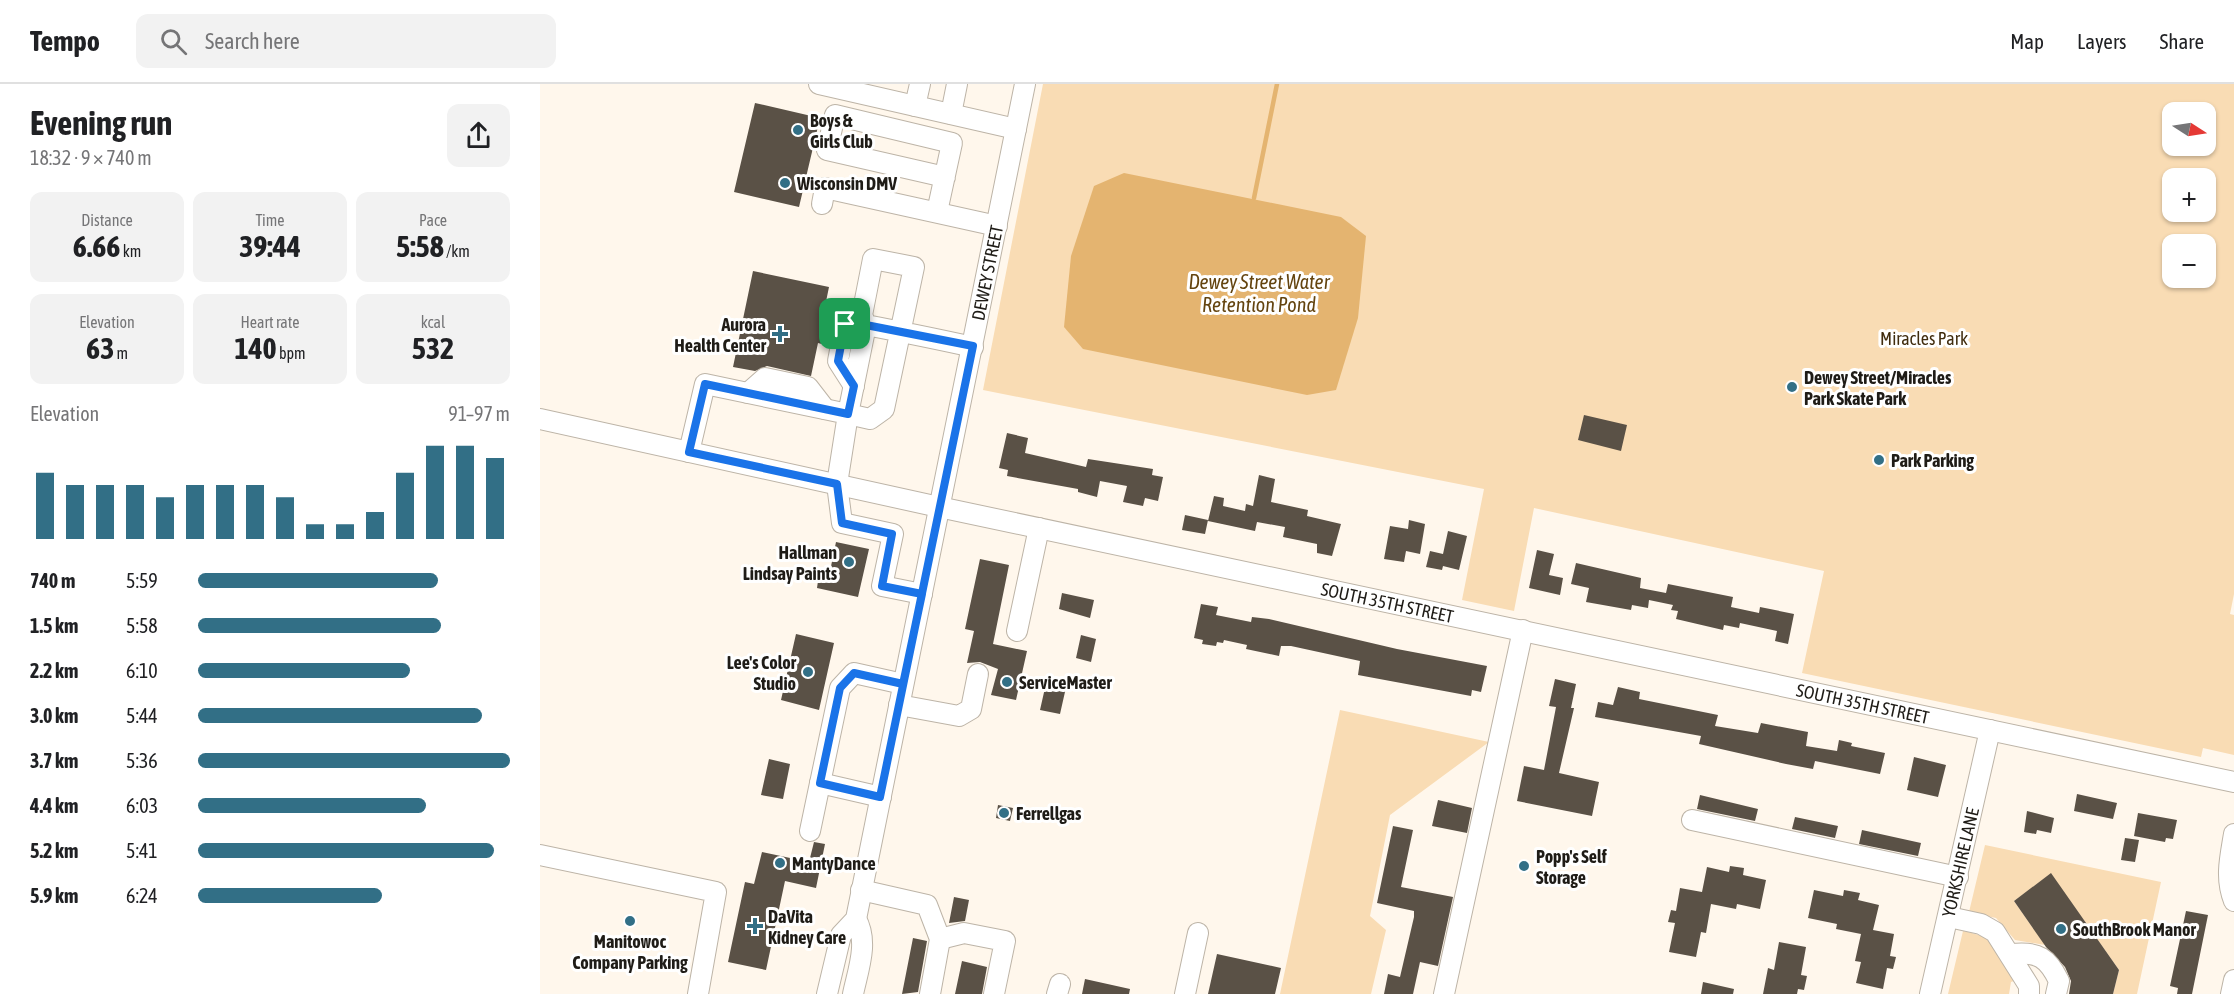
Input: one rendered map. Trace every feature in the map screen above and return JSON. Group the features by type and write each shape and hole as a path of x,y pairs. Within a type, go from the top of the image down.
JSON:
{"street":[{"path":"819,84 1016,129"},
{"path":"915,106 920,84"},
{"path":"951,114 957,84"},
{"name":"DEWEY STREET","path":"827,994 841,935 856,919 1025,84"},
{"path":"937,213 945,177 952,142 835,115 827,150 945,177"},
{"path":"822,204 825,188 997,225"},
{"path":"689,452 705,384 848,414 870,418 884,409 914,267 873,259 854,386 848,414 837,484 842,523 892,534 882,586 922,594"},
{"path":"864,320 900,332 973,346"},
{"name":"SOUTH 35TH STREET","path":"540,419 939,507 2234,783"},
{"path":"1017,631 1039,528"},
{"path":"1444,994 1523,630"},
{"path":"810,831 840,688 854,673 903,684"},
{"path":"899,705 958,716 970,709 978,674"},
{"name":"YORKSHIRE LANE","path":"1930,994 1990,730"},
{"path":"820,783 880,797"},
{"path":"1692,820 1958,877"},
{"path":"2234,834 2227,871 2229,888 2234,901"},
{"path":"540,855 716,892 698,994"},
{"path":"861,890 927,905 940,939 930,994"},
{"path":"1949,917 1981,924 1995,932 2012,954 2029,986 2029,994"},
{"name":"DEWEY STREET","path":"853,994 862,946 861,930 856,919"},
{"path":"940,939 964,933 1005,941 994,994"},
{"path":"1185,994 1198,933"},
{"path":"2012,954 2030,952 2043,956 2059,981 2056,994"},
{"path":"2231,994 2234,980"}],"green space":[{"name":"Miracles Park","path":"1043,84 2234,84 2234,594 2230,614 2234,615 2234,755 2203,748 2201,757 1802,673 1824,571 1534,508 1514,611 1462,600 1484,489 983,390"},
{"path":"1340,710 1489,742 1390,815 1370,916 1386,930 1371,994 1280,994"},
{"path":"1985,845 2161,882 2137,994 2113,994 2119,970 2051,874 2014,901 2045,945 2015,940 1996,918 1969,912"},
{"path":"1963,931 1983,937 1998,947 2020,979 2011,982 2009,994 1948,994"}],"water":[{"name":"Dewey Street Water Retention Pond","path":"1124,173 1341,217 1366,236 1358,318 1336,390 1307,395 1083,349 1064,327 1071,256 1094,186"}],"building":[{"path":"755,103 820,118 799,207 734,192"},
{"name":"Aurora Health Center","path":"753,271 829,287 821,326 832,328 829,346 818,343 811,376 767,366 755,371 733,367"},
{"path":"1584,415 1627,425 1621,451 1578,440"},
{"path":"1007,433 1028,438 1025,453 1086,467 1088,459 1153,469 1152,475 1163,477 1158,501 1145,498 1143,506 1123,502 1127,486 1100,481 1097,497 1078,492 1078,489 1007,476 1008,470 999,468"},
{"path":"1259,475 1275,479 1271,502 1308,510 1307,516 1341,524 1332,556 1317,553 1317,544 1283,537 1285,527 1257,522 1255,531 1208,521 1214,496 1224,498 1223,506 1245,511 1246,504 1253,506"},
{"path":"1185,515 1208,520 1205,534 1182,530"},
{"path":"1409,520 1425,524 1420,554 1406,551 1404,562 1384,559 1390,526 1408,529"},
{"path":"1448,531 1467,536 1459,570 1443,566 1442,570 1426,567 1430,551 1443,554"},
{"name":"Hallman Lindsay Paints","path":"836,542 869,549 858,597 817,588 819,574 829,576"},
{"path":"1537,550 1554,554 1549,575 1563,578 1560,595 1529,588"},
{"path":"980,559 1009,565 993,644 1027,651 1016,700 991,695 998,669 980,662 967,663 974,631 965,629"},
{"path":"1576,563 1641,578 1640,588 1666,593 1668,584 1733,597 1731,607 1759,613 1760,607 1794,614 1788,644 1775,641 1777,631 1740,623 1739,628 1724,625 1723,630 1676,619 1678,611 1671,610 1673,605 1649,600 1648,608 1632,605 1631,610 1586,602 1589,588 1571,584"},
{"path":"1062,593 1094,600 1090,618 1059,609"},
{"path":"1201,604 1218,607 1216,615 1251,622 1252,617 1269,619 1397,649 1487,666 1481,692 1472,690 1471,696 1358,675 1360,661 1291,646 1281,646 1279,656 1246,649 1247,645 1224,640 1223,643 1217,642 1216,646 1202,644 1203,640 1194,638"},
{"name":"Lee's Color Studio","path":"796,634 834,643 819,710 781,700"},
{"path":"1081,635 1096,639 1091,662 1076,658"},
{"path":"1047,679 1067,683 1060,714 1040,710"},
{"path":"1555,679 1576,684 1571,708 1574,708 1559,773 1599,782 1592,816 1517,801 1524,766 1544,770 1556,707 1549,706"},
{"path":"1618,687 1640,692 1639,699 1718,715 1715,726 1758,733 1761,723 1808,732 1806,746 1837,751 1839,740 1852,743 1851,746 1885,753 1880,774 1815,761 1813,769 1786,764 1699,744 1701,736 1595,717 1598,702 1613,705"},
{"path":"1914,757 1946,765 1938,797 1907,790"},
{"path":"769,759 790,764 783,799 761,795"},
{"path":"2077,794 2117,803 2113,819 2074,811"},
{"path":"1700,795 1758,809 1755,821 1697,809"},
{"path":"1438,800 1472,808 1467,833 1432,826"},
{"name":"Ferrellgas","path":"998,805 1013,808 1010,821 996,818"},
{"path":"2027,811 2054,818 2051,833 2037,830 2036,834 2024,832"},
{"path":"2138,813 2177,820 2173,839 2166,838 2165,842 2134,836"},
{"path":"1795,817 1838,826 1835,838 1792,829"},
{"path":"1393,826 1413,830 1401,887 1453,897 1438,966 1420,962 1413,994 1384,994 1388,974 1400,977 1414,917 1414,911 1377,903"},
{"path":"1862,830 1921,843 1918,856 1859,844"},
{"path":"2125,838 2139,840 2135,862 2121,860"},
{"name":"DaVita Kidney Care","path":"814,842 825,844 816,888 785,881 766,970 728,962 745,882 754,884 762,852 809,862"},
{"path":"1730,866 1744,868 1743,875 1766,880 1760,909 1737,904 1736,909 1711,904 1706,933 1701,932 1696,957 1669,952 1675,923 1668,922 1671,910 1676,911 1680,888 1702,892 1707,867 1729,872"},
{"name":"SouthBrook Manor","path":"2051,873 2119,970 2113,994 2069,994 2071,981 2065,967 2046,947 2014,901"},
{"path":"1814,890 1843,896 1844,890 1860,893 1858,900 1879,905 1873,930 1894,934 1890,956 1896,957 1893,969 1887,968 1883,989 1856,983 1861,962 1855,961 1861,934 1836,929 1837,924 1808,918"},
{"path":"954,897 969,900 965,921 949,923"},
{"path":"2186,911 2208,915 2192,994 2177,994 2178,988 2170,986"},
{"path":"913,938 927,941 918,992 902,994"},
{"path":"1779,942 1806,947 1801,975 1807,976 1804,990 1798,989 1797,994 1763,994 1768,968 1774,970"},
{"path":"1217,954 1281,968 1275,994 1208,994"},
{"path":"962,961 987,967 982,994 955,994"},
{"path":"1085,979 1130,989 1129,994 1082,994"},
{"path":"1703,982 1734,989 1733,994 1701,994"}],"waterway":[{"path":"1254,198 1277,84"}],"place":[{"name":"Boys & Girls Club","path":"798,130"},
{"name":"Wisconsin DMV","path":"785,183"},
{"name":"Aurora Health Center","path":"780,334"},
{"name":"Dewey Street/Miracles Park Skate Park","path":"1792,387"},
{"name":"Park Parking","path":"1879,460"},
{"name":"Hallman Lindsay Paints","path":"849,562"},
{"name":"Lee's Color Studio","path":"808,672"},
{"name":"ServiceMaster","path":"1007,682"},
{"name":"Ferrellgas","path":"1004,813"},
{"name":"MantyDance","path":"780,863"},
{"name":"Popp's Self Storage","path":"1524,866"},
{"name":"Manitowoc Company Parking","path":"630,921"},
{"name":"DaVita Kidney Care","path":"755,926"},
{"name":"SouthBrook Manor","path":"2061,929"}],"route":[{"path":"845,324 838,361 854,386 848,414 705,384 689,452 837,484 842,523 892,534 882,586 922,594 903,684 854,673 840,688 820,783 880,797 936,525 973,346 866,325 862,315 845,324"}]}
